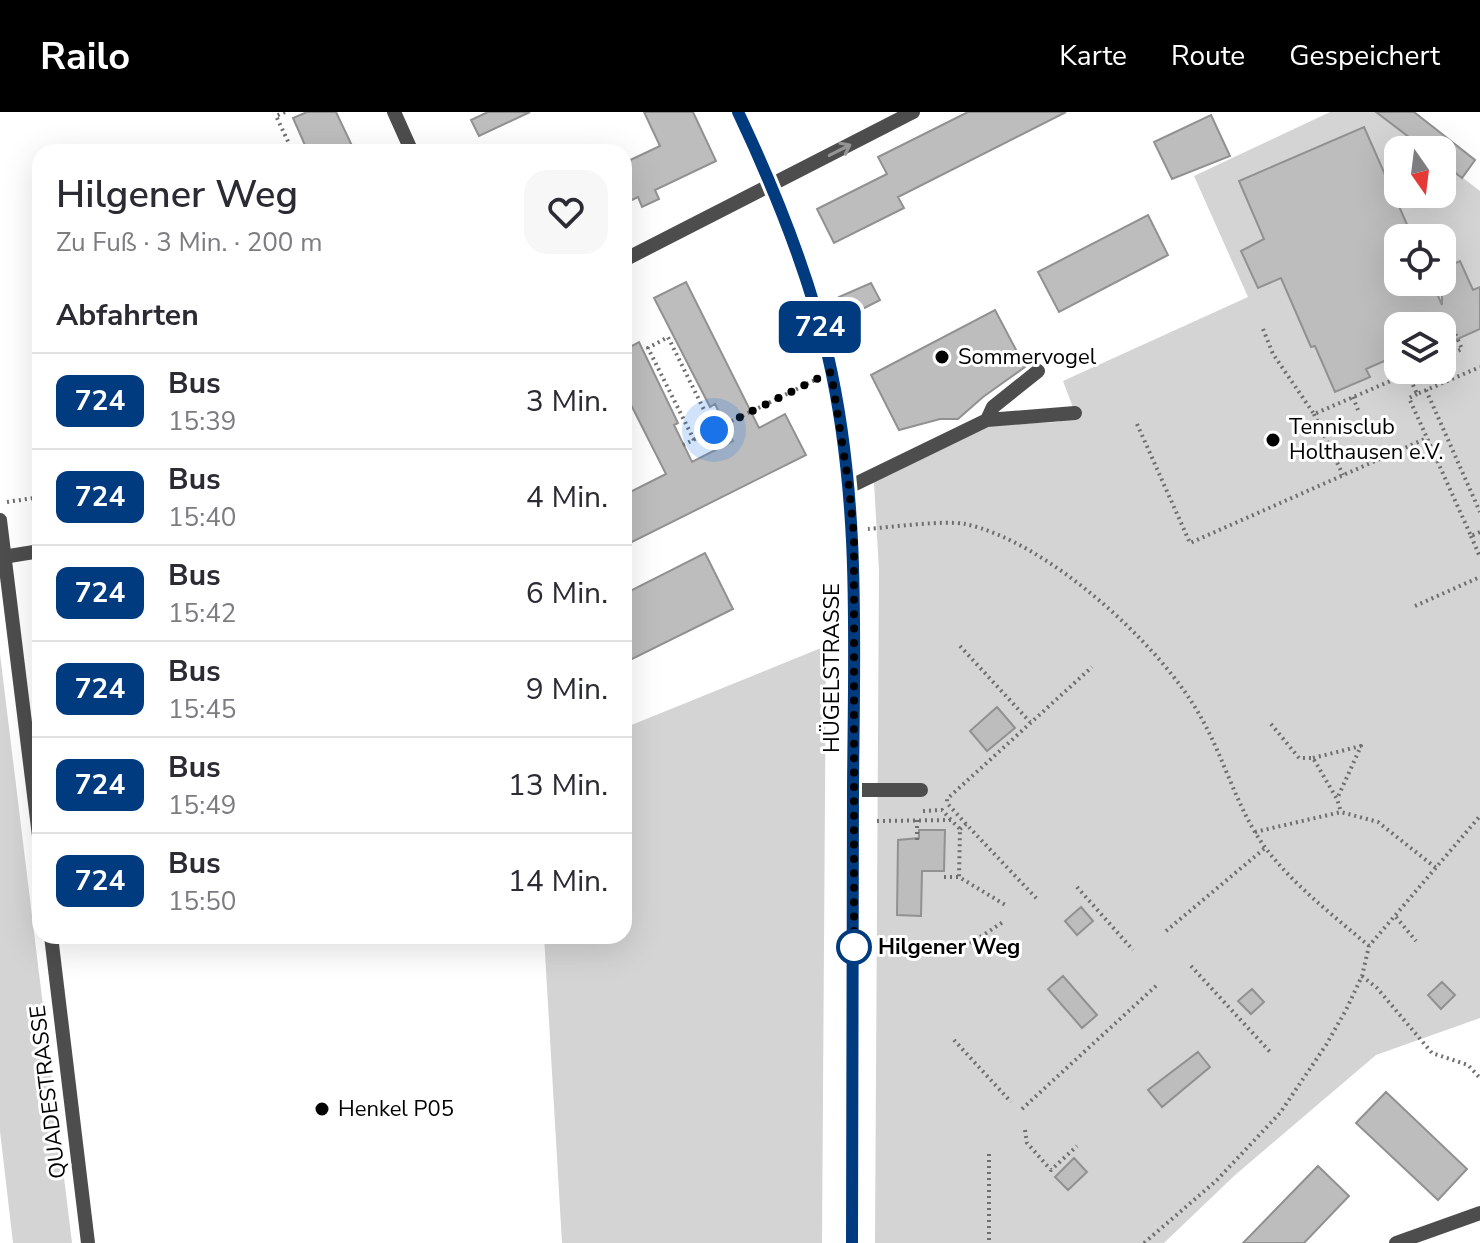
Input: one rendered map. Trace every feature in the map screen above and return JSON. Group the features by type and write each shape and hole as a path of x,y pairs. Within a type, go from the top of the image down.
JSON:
{"street":[{"path":"394,112 408,144"},
{"name":"HÜGELSTRASSE","path":"738,112 771,186 806,279 831,372 849,487 853,530 852,1243"},
{"path":"632,256 913,112"},
{"path":"987,420 993,407 1038,371"},
{"path":"849,487 987,420 1075,413"},
{"path":"0,520 32,782"},
{"path":"3,557 32,552"},
{"path":"853,790 921,790"},
{"name":"QUADESTRASSE","path":"52,944 88,1243"},
{"path":"1396,1243 1480,1213"}],"path":[{"path":"285,112 276,116 289,144"},
{"path":"1263,329 1273,354 1314,414 1343,475"},
{"path":"1456,336 1462,349 1456,352"},
{"path":"694,440 648,348 668,337 714,430"},
{"path":"1480,367 1409,398 1480,557"},
{"path":"683,445 831,372"},
{"path":"1314,414 1384,384"},
{"path":"1412,384 1417,394"},
{"path":"1426,390 1480,512"},
{"path":"1353,397 1358,410"},
{"path":"1137,424 1190,543 1427,438"},
{"path":"0,503 32,498"},
{"path":"853,530 962,523 996,533 1076,582 1118,617 1193,703 1265,848 1317,902 1369,946"},
{"path":"1471,536 1480,532"},
{"path":"1415,606 1480,577"},
{"path":"960,646 1030,722"},
{"path":"1037,899 947,803 947,799 1092,667"},
{"path":"1271,724 1299,758 1313,758 1361,746 1337,799"},
{"path":"1313,758 1337,799 1341,812"},
{"path":"923,811 942,810 960,829 959,877"},
{"path":"1255,832 1341,812 1378,822 1436,868"},
{"path":"1144,1243 1151,1241 1225,1172 1280,1113 1326,1045 1362,976 1369,946 1480,816"},
{"path":"917,820 917,840"},
{"path":"877,821 951,820"},
{"path":"960,829 966,824"},
{"path":"1166,931 1265,848"},
{"path":"944,877 959,877 1007,906"},
{"path":"1077,887 1133,950"},
{"path":"1396,917 1416,941"},
{"path":"943,953 956,953 1003,922"},
{"path":"1191,966 1272,1054"},
{"path":"1362,976 1377,988 1432,1053 1468,1065 1480,1078"},
{"path":"1022,1109 1157,985"},
{"path":"954,1040 1011,1102"},
{"path":"1025,1130 1027,1143 1051,1170 1077,1146"},
{"path":"989,1154 989,1243"}],"shaded area":[{"path":"1330,112 1376,112 1408,136 1384,136 1384,208 1456,208 1456,173 1480,191 1480,1018 1376,1055 1234,1176 1164,1243 875,1243 879,571 874,482 993,425 1058,422 1075,413 1063,381 1248,297 1194,176"},
{"path":"826,646 822,1243 562,1243 544,944 632,944 632,725"},
{"path":"0,654 32,916 32,944 35,944 72,1243 13,1243 0,1131"}],"building":[{"path":"307,112 336,112 351,144 304,144 293,118"},
{"path":"488,112 530,112 479,136 471,120"},
{"path":"644,112 693,112 716,161 655,190 659,199 642,207 638,197 632,200 632,159 660,146"},
{"path":"968,112 1066,112 898,197 904,208 834,243 817,209 887,174 878,157"},
{"path":"1376,112 1414,112 1444,136 1408,136"},
{"path":"1211,115 1230,156 1172,179 1154,142"},
{"path":"1364,127 1384,172 1384,208 1400,208 1407,224 1384,224 1384,296 1438,296 1442,305 1442,296 1456,296 1456,263 1460,261 1473,290 1480,287 1480,329 1456,340 1456,312 1384,312 1384,361 1366,369 1370,377 1335,392 1315,346 1311,347 1281,278 1258,288 1241,251 1264,239 1239,181"},
{"path":"1456,145 1475,160 1462,178 1456,173"},
{"path":"1148,215 1168,255 1059,312 1038,272"},
{"path":"686,282 759,428 785,414 806,455 632,542 632,491 666,474 632,407 632,346 639,342 678,423 674,425 692,462 733,441 715,404 710,407 654,298"},
{"path":"871,283 880,300 849,316 839,297"},
{"path":"995,310 1025,367 958,419 940,419 899,430 871,375"},
{"path":"705,553 733,609 632,659 632,590"},
{"path":"997,707 1015,728 987,751 970,731"},
{"path":"919,830 945,830 944,871 922,871 921,916 897,915 898,840 919,838"},
{"path":"1081,907 1093,921 1077,935 1065,921"},
{"path":"1063,976 1097,1015 1082,1028 1048,989"},
{"path":"1442,982 1455,995 1441,1009 1428,995"},
{"path":"1252,989 1264,1002 1251,1014 1238,1001"},
{"path":"1198,1052 1210,1067 1162,1107 1148,1090"},
{"path":"1386,1092 1467,1169 1438,1200 1356,1123"},
{"path":"1074,1158 1087,1172 1068,1190 1055,1177"},
{"path":"1318,1166 1349,1196 1304,1243 1243,1243"}],"bus line":[{"name":"724","path":"738,112 771,186 815,309 831,372 853,522 852,1243"}],"place":[{"name":"Sommervogel","path":"942,357"},
{"name":"Tennisclub Holthausen e.V.","path":"1273,440"},
{"name":"Hilgener Weg","path":"854,947"},
{"name":"Henkel P05","path":"322,1109"}],"route":[{"path":"714,430 831,372 854,537 854,947"}]}
